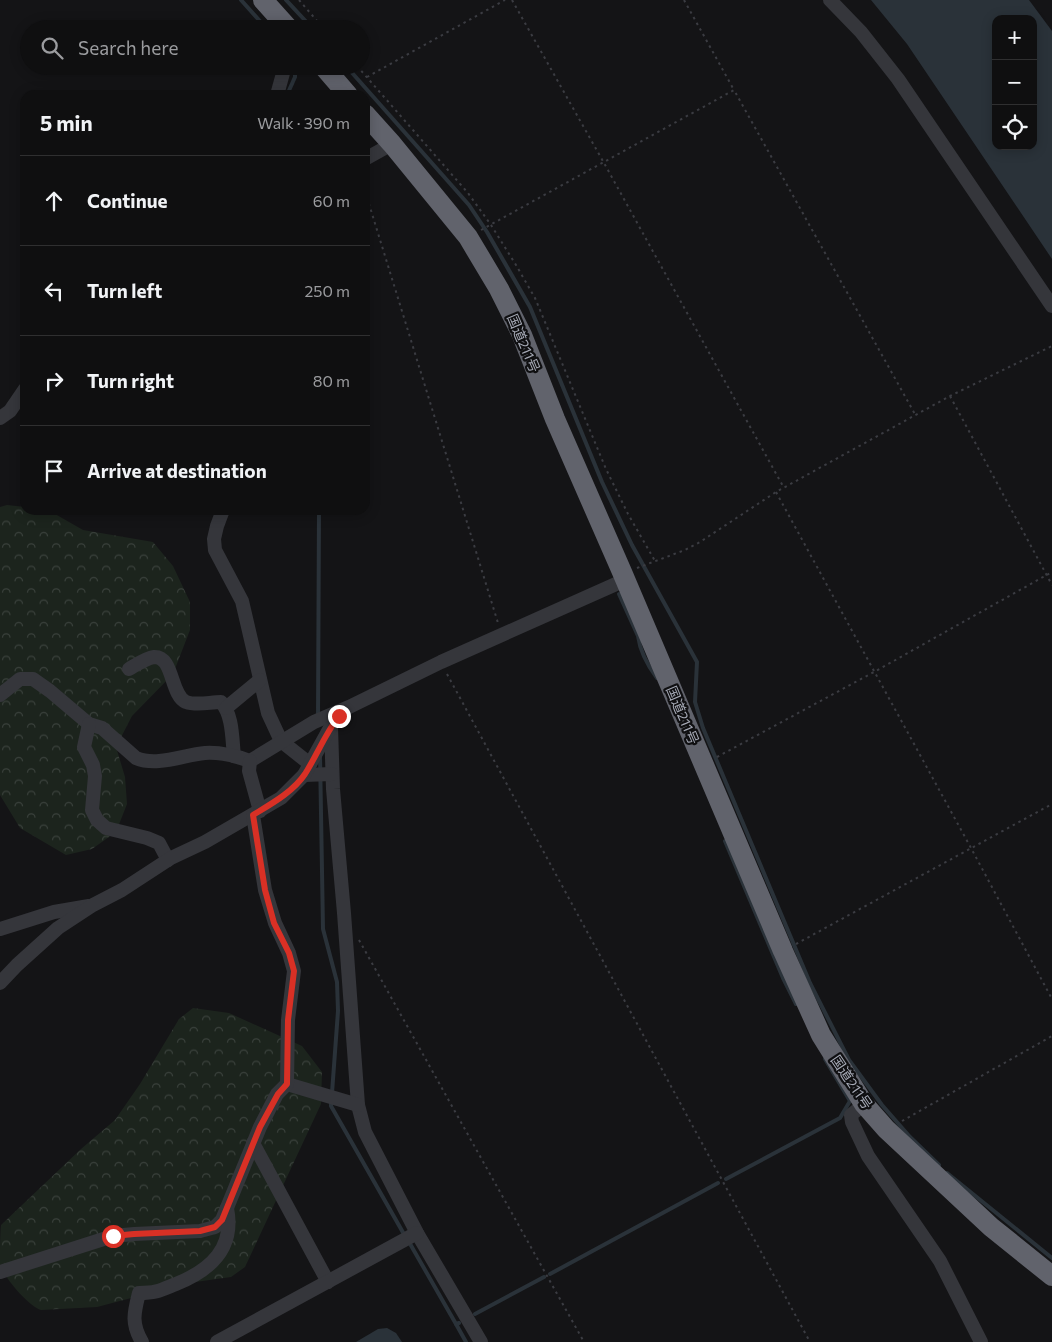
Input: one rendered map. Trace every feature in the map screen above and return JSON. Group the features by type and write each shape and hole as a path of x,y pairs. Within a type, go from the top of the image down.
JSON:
{"highway":[{"path":"262,0 281,20"},
{"path":"331,75 344,90"},
{"name":"国道211号","path":"370,120 468,238 500,289 522,335 555,419 624,576 783,951 821,1035 864,1104 886,1130 991,1227 1052,1276"}],"street":[{"path":"830,0 861,32 898,79 1052,306"},
{"path":"278,90 282,75"},
{"path":"370,156 392,144"},
{"path":"0,418 10,411 20,396"},
{"path":"221,515 215,533 215,550 242,601 268,713 280,741 317,770"},
{"path":"0,1272 113,1236 207,1230 215,1227 222,1220 253,1143 278,1094 287,1084 288,1020 294,971 289,953 274,923 265,890 257,813 249,770 250,761 280,741 323,726 349,707 624,576"},
{"path":"129,669 152,657 158,658 166,663 177,695 185,702 198,704 221,702 226,708 234,756"},
{"path":"0,695 20,680 33,679 89,724 102,728 136,758 143,761 206,753 234,756 250,761"},
{"path":"226,708 260,680"},
{"path":"89,724 84,747 93,765 95,776 92,810 97,820 106,828 147,838 159,843 168,860"},
{"path":"323,726 317,770 358,1105 365,1132 409,1237 481,1342"},
{"path":"0,983 16,965 58,928 168,860 257,813 281,798 317,770 323,726"},
{"path":"0,929 54,912 93,905"},
{"path":"287,1084 358,1105"},
{"path":"864,1104 851,1115 852,1122 868,1156 940,1261 981,1342"},
{"path":"253,1143 328,1282"},
{"path":"142,1342 136,1331 134,1315 139,1293 155,1293 194,1277 209,1266 222,1251 228,1236 229,1219 227,1206"},
{"path":"218,1342 409,1237"}],"path":[{"path":"299,0 316,20"},
{"path":"367,77 505,0"},
{"path":"512,0 784,488"},
{"path":"684,0 916,416"},
{"path":"468,238 734,90"},
{"path":"370,207 502,635"},
{"path":"624,576 700,542 776,492 950,396 1052,346"},
{"path":"950,396 1052,585"},
{"path":"776,492 1052,999"},
{"path":"704,764 874,672 1052,572"},
{"path":"441,662 810,1342"},
{"path":"783,951 1052,804"},
{"path":"359,940 584,1342"},
{"path":"886,1130 1052,1036"}],"green space":[{"path":"7,505 20,506 20,515 57,515 83,530 153,542 173,566 190,602 190,630 173,674 132,716 116,747 125,777 127,804 116,832 92,849 66,855 20,828 0,795 0,507"},
{"path":"193,1008 229,1013 302,1046 322,1072 321,1104 245,1267 231,1277 188,1283 97,1307 41,1310 36,1308 17,1290 2,1269 0,1264 1,1225 81,1149 115,1120 140,1084 179,1019"}],"shaded area":[{"path":"871,0 1029,0 1052,31 1052,259 907,44"},
{"path":"387,1328 396,1333 402,1342 356,1342 378,1329"}],"waterway":[{"path":"241,0 259,20"},
{"path":"286,0 305,20"},
{"path":"289,90 295,75"},
{"path":"354,75 367,90"},
{"path":"370,93 469,205 487,232 530,307 602,482 632,545 697,662 695,702 703,728 810,983 849,1060 882,1105 910,1137 939,1165"},
{"path":"318,718 319,515"},
{"path":"619,594 638,636 645,658 657,678"},
{"path":"320,755 323,929 337,982 338,1011 332,1093"},
{"path":"725,841 783,978 796,1004"},
{"path":"726,1179 840,1118 850,1101 825,1059"},
{"path":"331,1100 331,1106 405,1236"},
{"path":"947,1173 1052,1258"},
{"path":"550,1274 718,1183"},
{"path":"409,1242 456,1324"},
{"path":"475,1314 544,1277"},
{"path":"459,1323 456,1324 466,1342"}],"route":[{"path":"113,1236 200,1231 215,1227 222,1220 260,1127 278,1094 287,1084 288,1020 294,971 289,953 274,923 265,890 260,849 253,815 281,798 304,775 330,727 339,716"}]}
